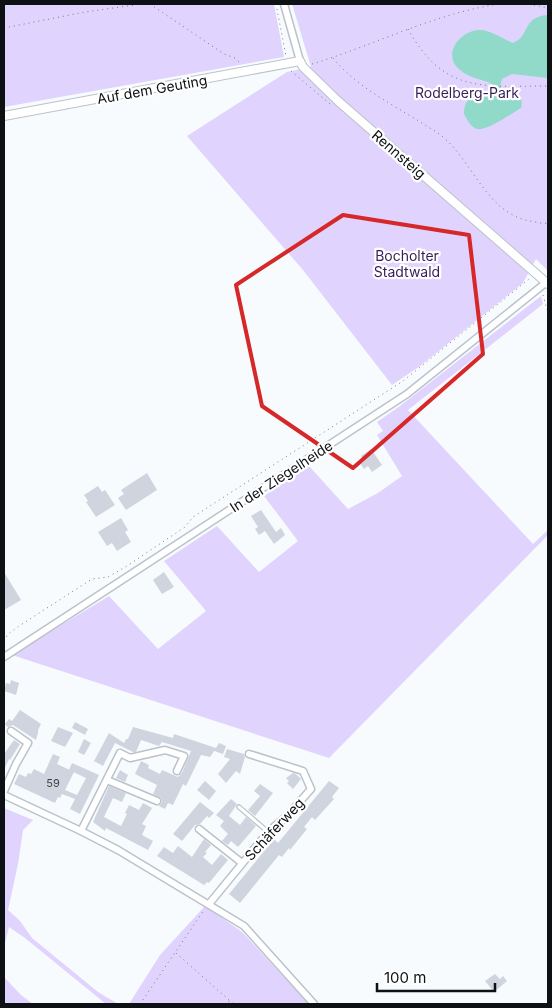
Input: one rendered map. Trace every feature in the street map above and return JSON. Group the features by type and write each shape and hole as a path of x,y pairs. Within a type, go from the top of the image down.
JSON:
{"street":[{"name":"Rennsteig","path":"284,4 303,67 338,101 548,282"},
{"name":"Auf dem Geuting","path":"4,116 300,61"},
{"name":"In der Ziegelheide","path":"4,656 407,394 548,282"},
{"path":"4,791 28,743 11,732"},
{"path":"81,831 120,753 130,758 165,750 170,751 184,756 177,771"},
{"name":"Schäferweg","path":"209,904 268,832 288,815 311,788 303,771 249,754"},
{"path":"107,780 157,801"},
{"path":"4,795 81,831 244,926 314,1004"},
{"path":"199,830 242,863"}],"lane":[{"path":"239,807 268,832"}],"path":[{"path":"4,28 85,12 142,4"},
{"path":"150,4 224,54 235,58 247,71"},
{"path":"276,4 287,64"},
{"path":"499,4 459,12 408,28 332,58 342,70 368,91 444,138 470,167 502,210 524,220 548,223"},
{"path":"529,4 548,8"},
{"path":"408,28 426,58 455,79 485,86 548,86"},
{"path":"4,641 8,634 19,626 92,579 108,577 127,566 186,527 193,517 402,381 530,278"},
{"path":"544,296 548,294"},
{"path":"140,1004 209,904"},
{"path":"176,952 234,1004"},
{"path":"224,1004 230,1001"}],"highlighted area":[{"path":"343,215 469,235 483,354 353,468 262,406 236,285"}],"green space":[{"path":"4,4 274,4 284,57 4,107"},
{"path":"292,4 548,4 548,271 536,259 523,283 420,366 392,385 303,270 187,136 287,72 311,67"},
{"path":"541,296 543,304 408,410 533,544 548,530 548,535 329,758 12,655 109,596 158,649 206,611 164,561 217,526 259,572 298,541 264,496 309,466 348,509 378,493 402,476 377,435 383,431 377,422"},
{"path":"4,808 33,820 23,830 8,910 20,921 32,938 98,992 118,1004 106,1004 9,927 4,947"},
{"path":"205,906 242,932 309,1004 129,1004 160,955"},
{"path":"4,977 21,995 33,1004 4,1004"}],"shaded area":[{"path":"548,15 548,78 512,74 502,79 500,86 502,90 517,95 521,99 521,108 487,127 482,129 475,128 469,123 464,114 466,103 491,90 492,84 467,75 460,70 452,57 455,44 466,34 480,30 492,33 513,43 519,40 534,19 539,16"}],"building":[{"path":"371,449 382,465 372,472 368,466 364,469 360,463 364,461 361,456"},
{"path":"147,473 157,490 126,510 118,498 124,494 121,490"},
{"path":"98,486 102,492 105,490 115,505 96,517 86,502 88,501 84,495"},
{"path":"261,510 276,532 281,528 285,535 274,544 265,531 259,535 255,529 258,527 251,516"},
{"path":"121,518 128,530 125,532 131,542 117,551 112,543 107,546 98,532"},
{"path":"4,572 21,600 4,610"},
{"path":"164,572 174,587 162,594 153,580"},
{"path":"11,680 19,683 16,695 4,691 6,683 10,684"},
{"path":"20,710 41,724 36,740 13,725 8,727 5,724 9,719 12,721"},
{"path":"75,722 88,729 85,735 72,728"},
{"path":"58,727 73,733 65,747 51,741"},
{"path":"133,727 173,738 174,734 216,748 219,743 226,746 223,754 214,751 210,757 201,755 186,786 183,784 173,805 168,803 165,809 159,806 162,802 161,798 153,794 157,785 135,774 141,761 149,765 148,768 160,774 162,770 178,777 182,773 191,751 162,742 159,746 141,740 136,752 115,743 103,766 94,761 109,733 124,743 128,739"},
{"path":"84,739 91,743 84,755 78,752"},
{"path":"14,740 20,744 9,759 4,770 4,754"},
{"path":"227,749 244,754 245,757 240,774 236,771 226,783 218,774 230,759 224,757"},
{"path":"53,754 60,757 57,764 69,770 72,763 99,775 80,814 70,809 75,799 62,794 55,803 14,784 19,774 26,777 34,769 44,774","holes":["74,772 86,778 77,795 65,790"]},
{"path":"120,770 128,775 125,782 116,778"},
{"path":"293,773 301,779 293,789 287,783 289,781 286,778"},
{"path":"205,781 216,791 209,800 197,790"},
{"path":"329,781 339,788 332,797 334,799 315,820 312,817 304,827 307,829 290,850 289,848 282,857 279,855 240,903 229,894 274,839 278,843"},
{"path":"260,784 273,793 255,816 248,810 260,796 254,791"},
{"path":"109,786 126,793 122,802 113,798 104,817 121,826 129,805 139,810 143,803 152,808 142,824 146,826 142,835 153,841 148,850 106,828 105,831 93,822"},
{"path":"231,799 237,804 229,816 240,825 246,817 256,826 238,847 231,841 228,845 222,841 228,834 220,826 224,821 216,815"},
{"path":"200,802 214,813 209,818 207,816 200,824 195,825 182,841 173,834"},
{"path":"204,839 211,845 203,857 212,865 221,854 228,860 209,883 207,882 204,885 157,856 164,847 173,853 178,846 192,857"},
{"path":"495,974 500,979 503,976 507,981 494,992 485,981"}],"park label":[{"name":"Rodelberg-Park","path":"467,92"},
{"name":"Bocholter Stadtwald","path":"407,264"}]}
